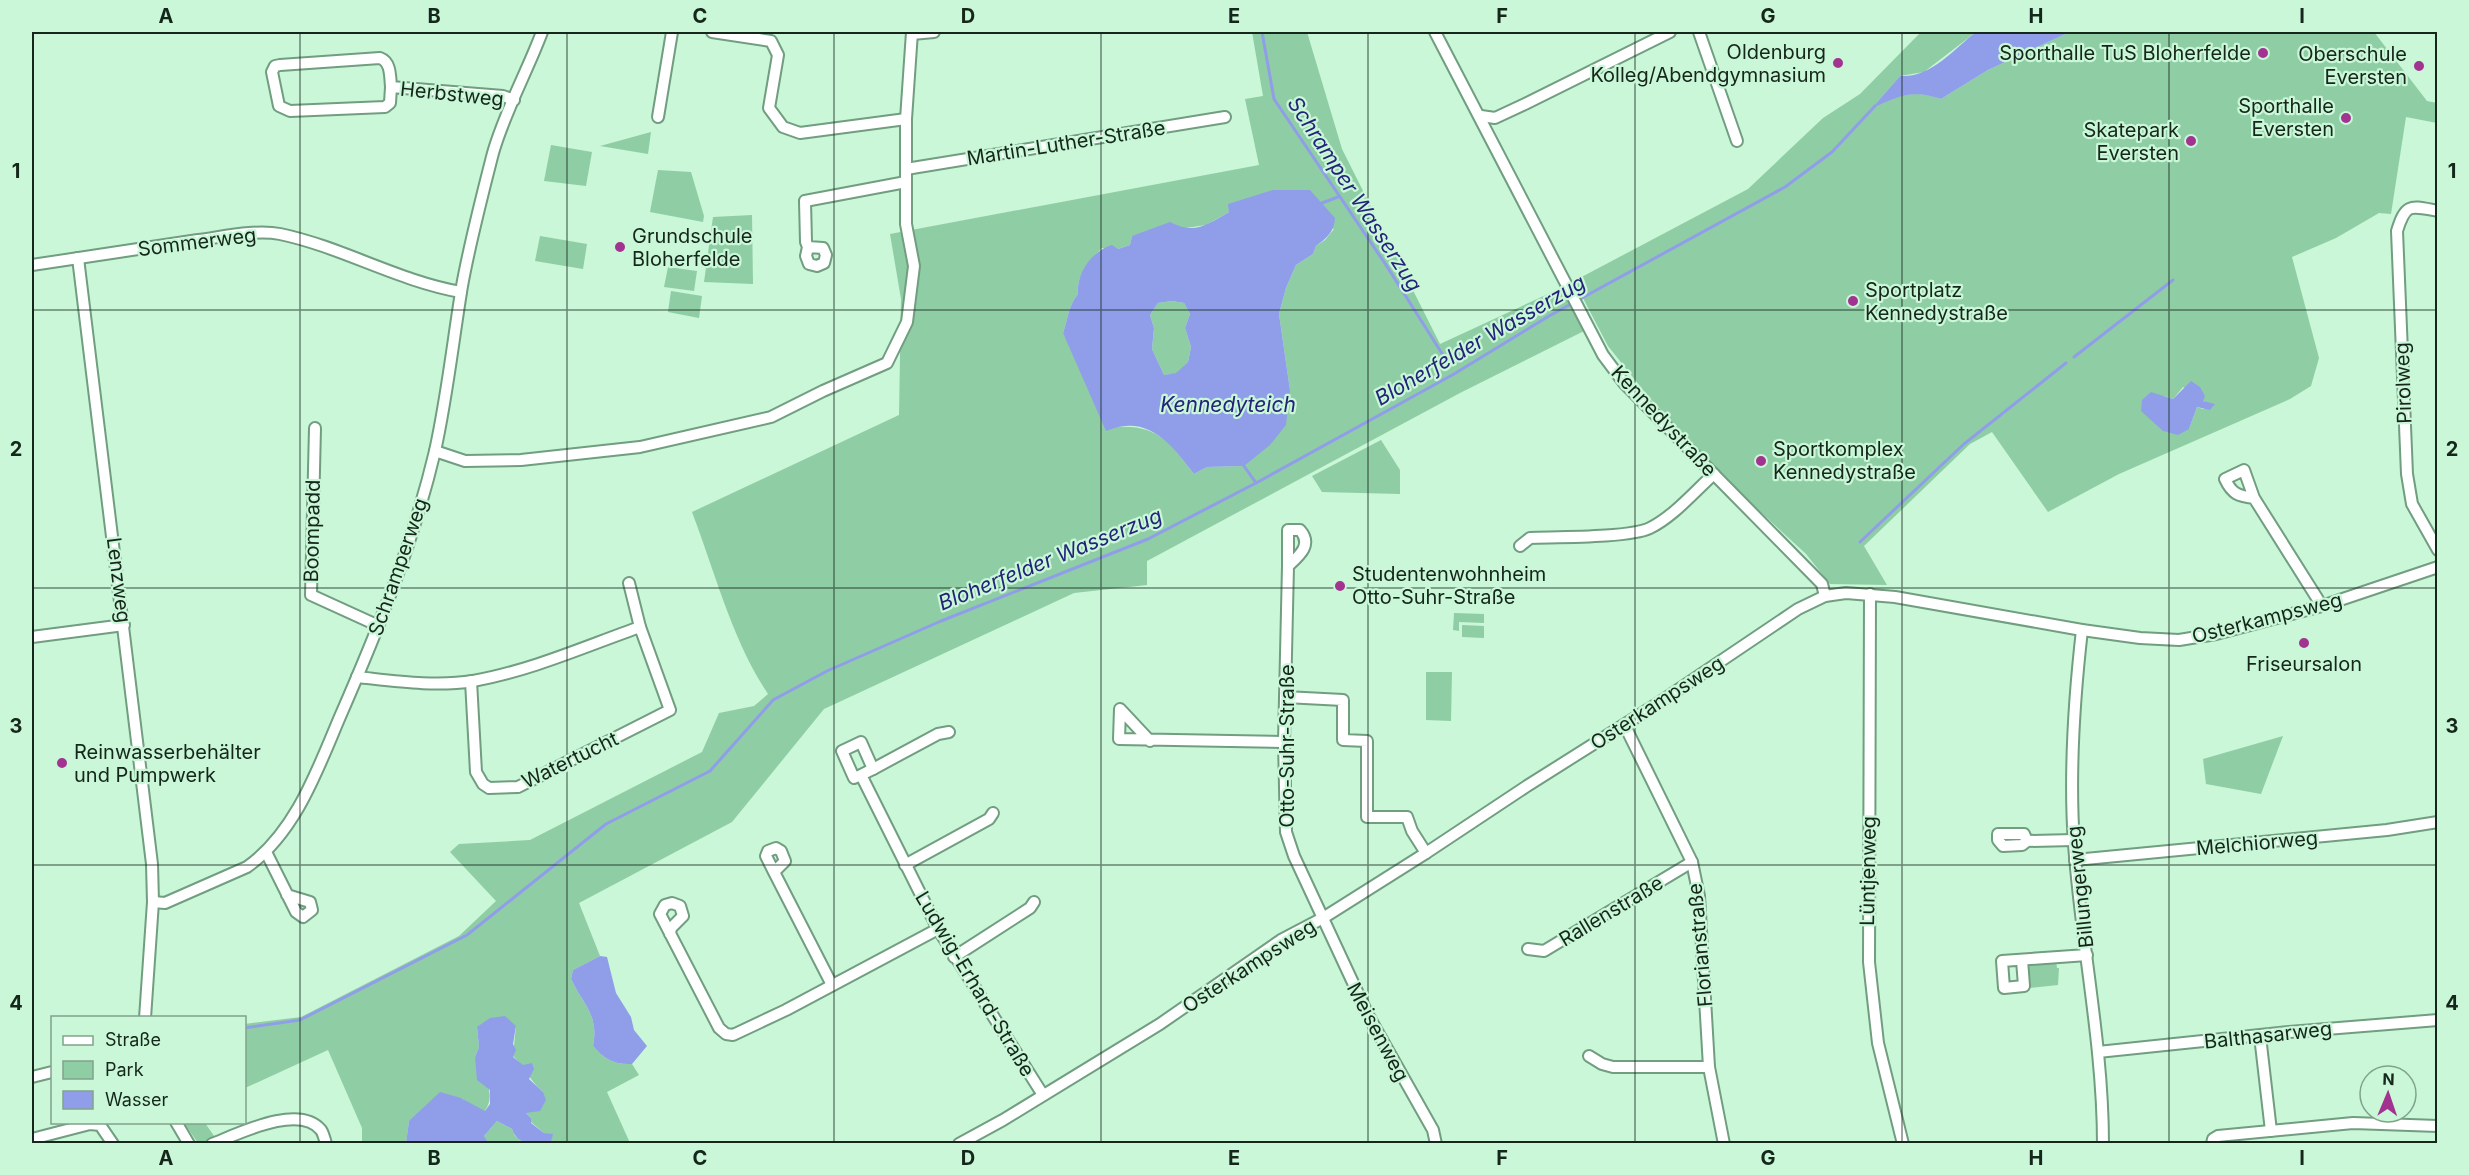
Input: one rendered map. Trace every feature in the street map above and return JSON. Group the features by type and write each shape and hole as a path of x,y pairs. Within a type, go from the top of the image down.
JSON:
{"street":[{"name":"Schramperweg","path":"153,902 165,903 247,867 266,852 309,790 379,626 408,548 435,451 461,291 493,154 542,32"},
{"path":"658,117 672,32"},
{"path":"712,32 771,41 778,55 769,108 783,127 800,133 906,119"},
{"path":"435,451 465,461 521,460 640,447 771,417 887,363 907,322 915,266 906,224 906,119 912,33 934,32"},
{"name":"Kennedystraße","path":"1436,32 1603,355 1624,383 1822,584 1825,596"},
{"path":"1481,116 1495,118 1670,32"},
{"path":"1699,32 1737,141"},
{"name":"Herbstweg","path":"380,58 386,60 388,65 391,87 390,104 385,107 290,111 279,106 272,72 275,66 280,65 380,58"},
{"name":"Herbstweg","path":"391,87 503,96 514,100"},
{"name":"Martin-Luther-Straße","path":"906,169 1225,117"},
{"path":"808,247 805,201 906,182"},
{"name":"Pirolweg","path":"2438,211 2414,207 2405,211 2397,231 2407,474 2412,504 2438,550"},
{"name":"Sommerweg","path":"32,265 235,235 277,233 329,246 444,289 461,291"},
{"name":"Lenzweg","path":"78,258 152,864 153,902"},
{"name":"Boompadd","path":"315,428 311,596 379,626"},
{"path":"1520,546 1530,538 1635,532 1649,529 1670,514 1714,474"},
{"path":"2254,498 2322,606"},
{"name":"Otto-Suhr-Straße","path":"1288,566 1284,742 1286,832 1294,856 1323,918"},
{"name":"Osterkampsweg","path":"959,1143 1160,1024 1281,940 1323,918 1426,853 1527,786 1624,726 1798,609 1825,596 1846,593 1870,594 2082,630 2156,640 2198,638 2322,606 2438,567"},
{"name":"Watertucht","path":"471,681 476,772 483,784 489,788 518,787 670,710 640,627 629,583"},
{"name":"Lüntjenweg","path":"1870,594 1868,954 1878,1043 1903,1143"},
{"path":"32,637 124,625"},
{"path":"357,677 422,684 471,681 513,672 640,627"},
{"name":"Billungerweg","path":"2082,630 2075,693 2074,840 2098,1052 2103,1143"},
{"path":"1285,697 1344,700 1343,740 1367,741 1367,817 1407,817 1412,831 1426,853"},
{"name":"Florianstraße","path":"1624,726 1692,862 1699,896 1709,1067 1724,1143"},
{"path":"861,775 938,734 949,732"},
{"path":"1150,741 1284,742"},
{"name":"Ludwig-Erhard-Straße","path":"873,769 861,742 842,751 854,778 861,775 954,957 1043,1095"},
{"path":"905,865 989,819 993,813"},
{"name":"Melchiorweg","path":"2075,860 2387,830 2438,822"},
{"path":"2027,841 2074,840"},
{"path":"266,852 287,895"},
{"name":"Rallenstraße","path":"1528,949 1544,951 1692,862"},
{"path":"774,872 832,985"},
{"path":"145,1016 153,902"},
{"path":"954,957 1028,910 1034,902"},
{"name":"Meisenweg","path":"1323,918 1368,1015 1433,1130 1436,1143"},
{"path":"670,934 719,1028 726,1034 734,1035 938,929"},
{"path":"2022,960 2087,955"},
{"name":"Balthasarweg","path":"2098,1052 2438,1020"},
{"path":"2260,1036 2271,1131"},
{"path":"1589,1056 1602,1065 1613,1067 1709,1067"},
{"path":"32,1077 51,1072"},
{"path":"212,1143 282,1119 306,1120 321,1130 326,1143"},
{"path":"32,1139 90,1124 100,1125 113,1143"},
{"path":"177,1124 189,1143"},
{"path":"2212,1143 2213,1139 2218,1137 2353,1124 2438,1126"}],"green space":[{"path":"1252,32 1307,32 1342,149 1440,344 1563,287 1586,330 1460,393 1147,561 1147,585 1074,593 824,709 732,822 579,903 600,956 573,970 571,979 592,1018 593,1046 610,1060 632,1064 639,1075 607,1092 630,1143 551,1143 552,1135 544,1133 531,1122 531,1118 525,1112 543,1092 513,1056 516,1026 477,1027 479,1047 475,1057 488,1084 490,1098 484,1112 461,1098 409,1121 406,1144 362,1143 362,1128 328,1050 246,1088 246,1024 301,1017 459,936 496,901 450,852 459,844 530,840 702,752 719,713 754,706 768,694 734,629 692,512 899,415 901,299 890,234 1259,165 1245,99 1263,96","holes":["1229,212 1334,229 1325,240 1316,246 1313,254 1296,265 1286,288 1279,314 1290,390 1244,466 1207,467 1194,474 1178,453 1153,432 1130,427 1116,427 1063,333 1070,308 1078,294 1081,275 1088,263 1102,248 1118,249 1130,245 1132,236 1206,225"]},
{"path":"1921,32 1976,32 1924,72 1900,76 1873,107 1891,99 1914,94 1941,99 1988,70 2070,32 2374,32 2427,101 2437,103 2437,123 2406,117 2391,214 2379,213 2336,238 2292,257 2319,358 2311,386 2290,399 2119,474 2048,512 1992,432 1970,444 1864,546 1887,585 1830,584 1806,554 1728,482 1647,395 1608,346 1574,281 1748,189 1823,118 1860,94","holes":["2183,387 2208,404 2214,404 2203,409 2197,407 2189,429 2164,396 2173,399"]},
{"path":"651,132 648,154 600,146"},
{"path":"551,145 592,152 586,186 544,181"},
{"path":"658,170 691,172 704,216 703,222 650,212"},
{"path":"752,215 753,284 704,282 713,217"},
{"path":"540,236 587,244 583,269 535,261"},
{"path":"668,267 697,271 694,291 664,287"},
{"path":"671,291 702,296 699,318 668,312"},
{"path":"1172,301 1184,303 1190,314 1185,328 1191,347 1188,362 1176,374 1164,375 1152,349 1154,328 1150,315 1158,303"},
{"path":"1381,440 1400,470 1400,494 1322,492 1312,476"},
{"path":"1491,589 1498,590 1497,600 1453,599 1453,593 1490,594"},
{"path":"1454,613 1484,614 1484,623 1459,622 1459,631 1453,630"},
{"path":"1462,625 1484,626 1484,638 1462,637"},
{"path":"1426,672 1452,672 1451,721 1426,720"},
{"path":"2283,736 2261,794 2206,784 2203,759"},
{"path":"2056,961 2057,968 2059,968 2058,985 2029,988 2027,964"},
{"path":"497,1121 512,1129 515,1136 524,1143 489,1143 484,1136"},
{"path":"185,1124 206,1124 219,1143 198,1143"}],"water":[{"path":"1976,32 2070,32 1988,70 1941,99 1922,94 1906,95 1872,108 1900,76 1922,72 1932,67"},
{"name":"Kennedyteich","path":"1273,190 1310,190 1335,218 1331,231 1316,246 1313,254 1296,265 1286,288 1279,314 1290,390 1286,425 1270,445 1244,466 1207,467 1194,474 1167,442 1157,434 1134,426 1121,426 1106,431 1063,333 1070,308 1078,294 1083,271 1098,252 1112,245 1118,249 1130,245 1132,236 1170,222 1187,228 1200,227 1229,212 1228,204","holes":["1172,301 1184,303 1190,314 1185,328 1191,347 1188,362 1176,373 1164,375 1152,349 1154,328 1150,315 1158,303"]},
{"path":"2191,381 2200,387 2205,396 2203,401 2215,404 2210,410 2197,407 2189,429 2178,435 2163,431 2141,411 2142,400 2151,392 2173,399"},
{"path":"600,956 607,957 616,993 631,1017 634,1030 647,1046 632,1064 610,1060 593,1046 592,1018 571,979 573,970"},
{"path":"505,1016 516,1026 513,1044 516,1050 513,1057 523,1065 532,1063 534,1069 529,1079 543,1092 546,1100 540,1111 526,1113 531,1118 531,1123 544,1133 553,1134 551,1143 523,1142 518,1139 512,1129 497,1121 484,1136 489,1143 406,1143 409,1121 440,1092 461,1098 485,1111 490,1104 490,1090 477,1080 475,1057 479,1047 477,1027 490,1018"}],"waterway":[{"name":"Schramper Wasserzug","path":"1262,32 1274,99 1386,265 1448,363"},
{"name":"Bloherfelder Wasserzug","path":"246,1028 300,1020 467,935 606,824 710,771 773,700 827,671 941,621 1148,539 1256,483 1454,374 1549,316 1785,187 1832,152 1875,106"},
{"path":"1322,203 1338,197"},
{"path":"2074,357 2173,280"},
{"path":"1860,542 1964,444 2066,363"},
{"path":"1244,466 1256,483"}],"place":[{"name":"Sporthalle TuS Bloherfelde","path":"2263,53"},
{"name":"Oldenburg Kolleg/Abendgymnasium","path":"1838,63"},
{"name":"Oberschule Eversten","path":"2419,66"},
{"name":"Sporthalle Eversten","path":"2346,118"},
{"name":"Skatepark Eversten","path":"2191,141"},
{"name":"Grundschule Bloherfelde","path":"620,247"},
{"name":"Sportplatz Kennedystraße","path":"1853,301"},
{"name":"Sportkomplex Kennedystraße","path":"1761,461"},
{"name":"Studentenwohnheim Otto-Suhr-Straße","path":"1340,586"},
{"name":"Friseursalon","path":"2304,643"},
{"name":"Reinwasserbehälter und Pumpwerk","path":"62,763"}]}
